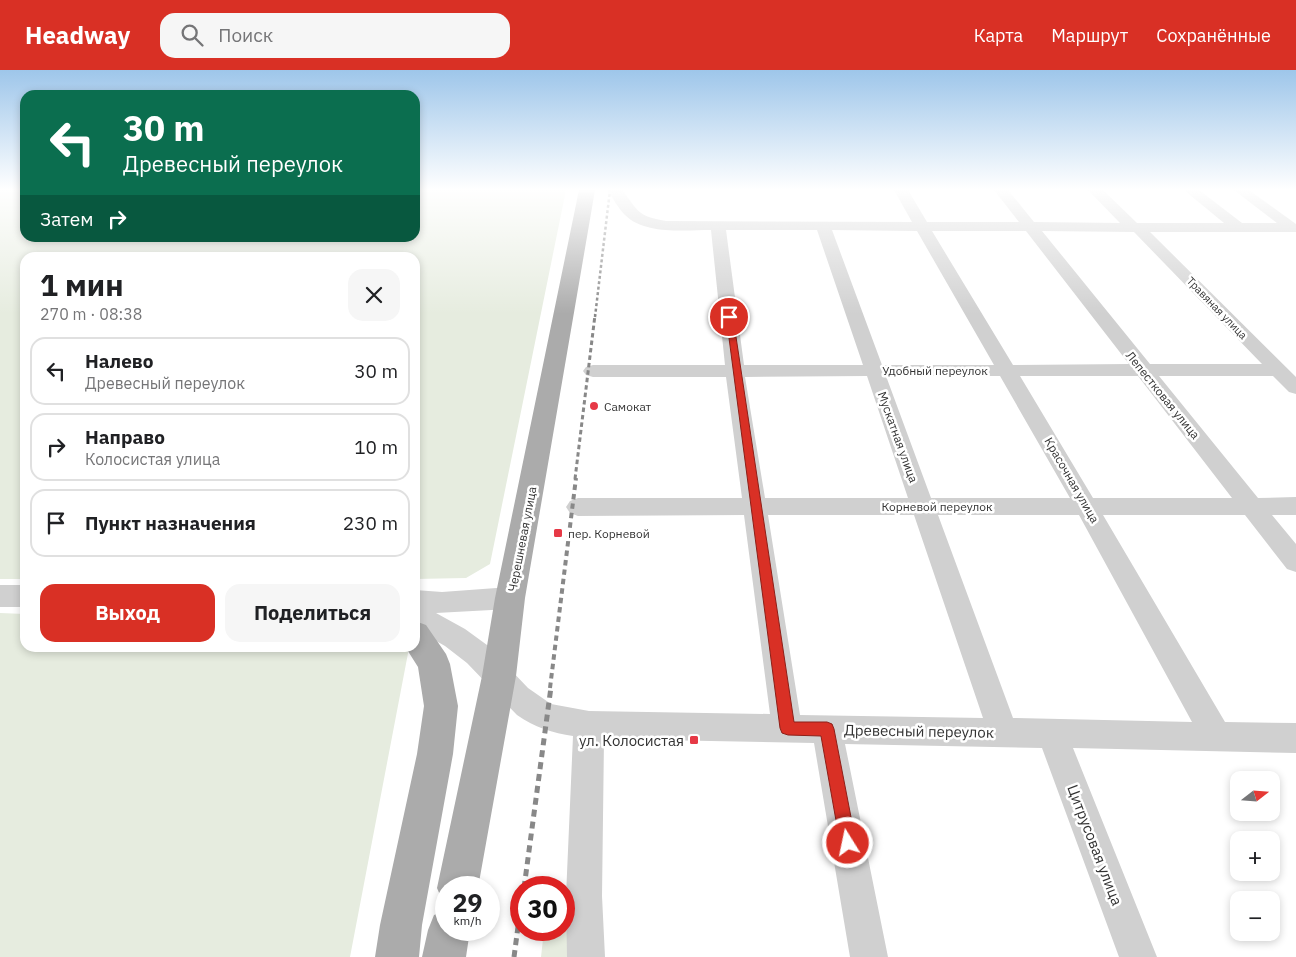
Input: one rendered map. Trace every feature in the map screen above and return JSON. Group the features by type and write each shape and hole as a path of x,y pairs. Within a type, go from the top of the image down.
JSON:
{"main road":[{"name":"Черешневая улица","path":"459,876 499,676 510,598 579,231"},
{"path":"396,957 435,754 441,706 434,664 420,643"},
{"path":"444,957 447,941"}],"street":[{"path":"719,231 735,372 788,728"},
{"name":"Мускатная улица","path":"824,231 1003,732"},
{"name":"Красочная улица","path":"927,231 1008,370 1216,736"},
{"name":"Лепестковая улица","path":"1034,231 1296,562"},
{"name":"Травяная улица","path":"1139,231 1296,388"},
{"name":"Удобный переулок","path":"593,371 1278,370"},
{"name":"Корневой переулок","path":"578,507 1296,506"},
{"path":"0,596 20,596"},
{"path":"420,601 442,603 510,598"},
{"name":"Древесный переулок","path":"420,618 440,627 477,654 522,703 547,717 589,725 1296,738"},
{"path":"586,957 584,896 589,725"},
{"path":"827,729 869,957"},
{"name":"Цитрусовая улица","path":"1052,733 1138,957"}],"shaded area":[{"path":"0,231 20,231 20,242 420,242 420,231 558,231 490,564 466,578 420,579 420,252 20,252 20,579 0,579"},
{"path":"0,613 20,614 20,652 408,652 350,957 0,957"},
{"path":"597,902 594,957 541,957 543,941 575,941 575,903"}],"railway":[{"path":"595,317 605,231"},
{"path":"575,479 595,315"},
{"path":"550,688 576,478"},
{"path":"526,876 551,687"},
{"path":"514,957 516,941"}],"place":[{"name":"Самокат","path":"594,406"},
{"name":"пер. Корневой","path":"558,533"},
{"name":"ул. Колосистая","path":"694,740"}],"route":[{"path":"729,317 735,372 788,728 827,729 848,843"}]}
